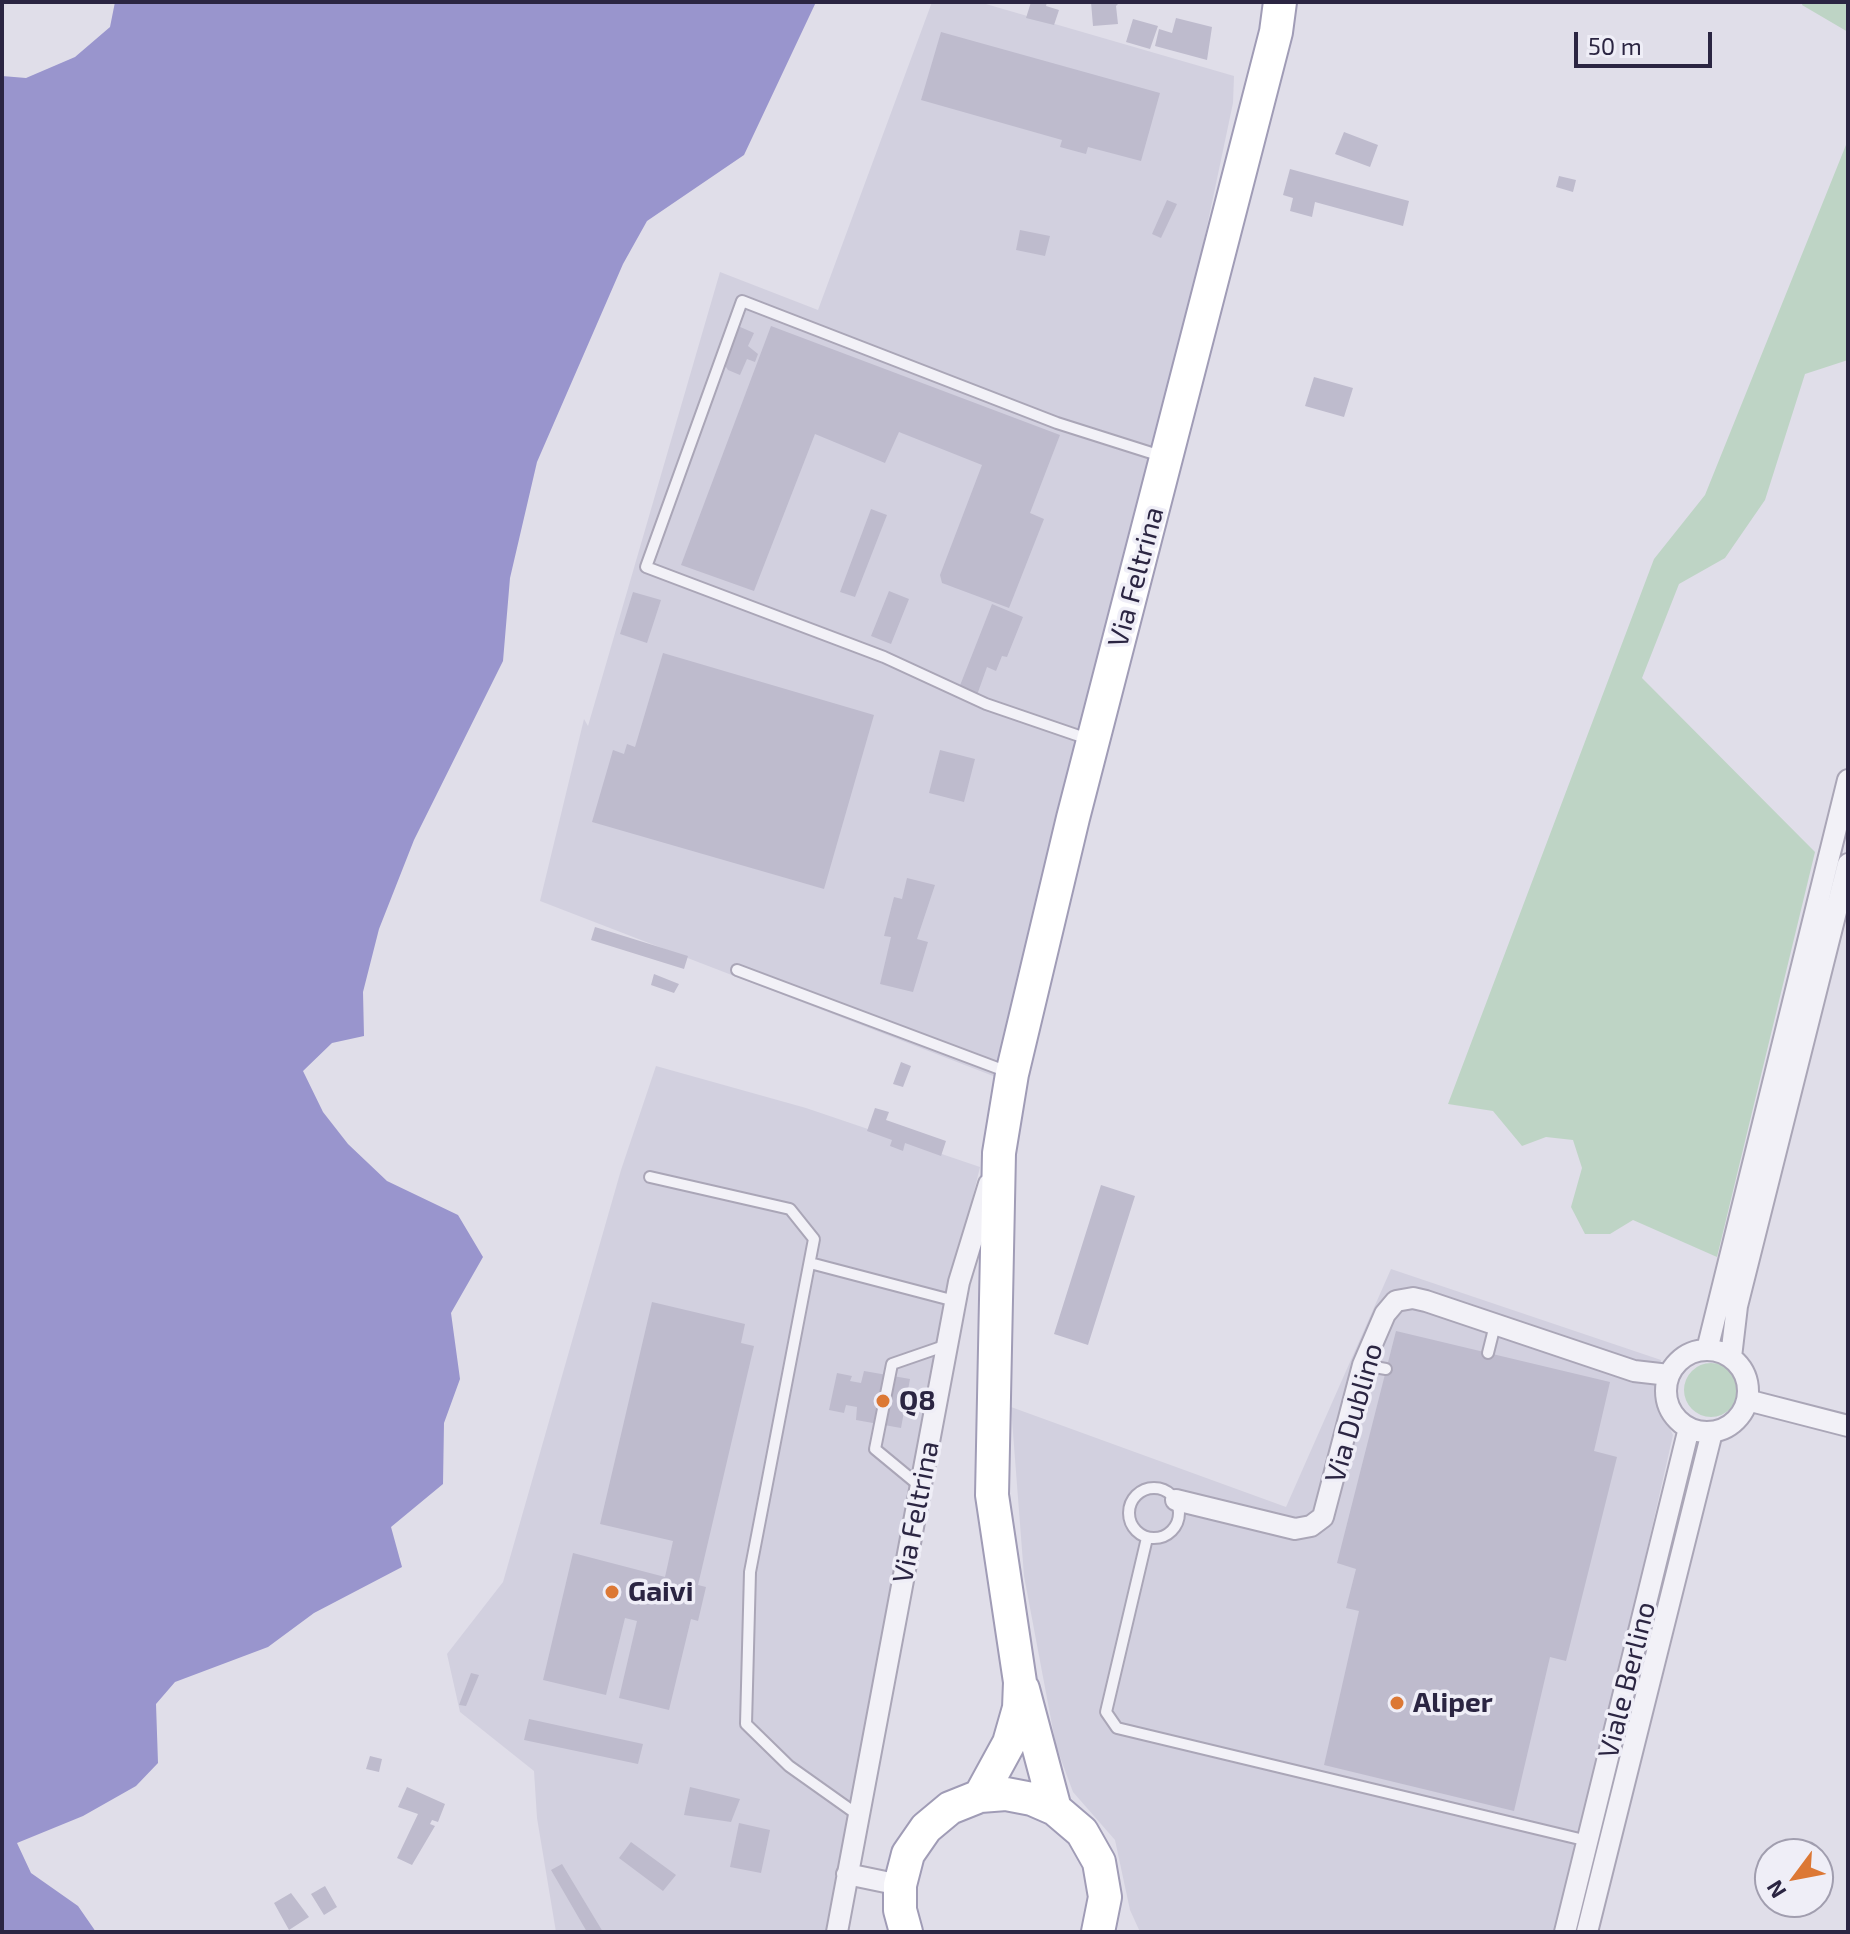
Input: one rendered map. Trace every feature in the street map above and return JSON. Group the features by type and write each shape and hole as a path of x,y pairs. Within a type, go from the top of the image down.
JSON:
{"main road":[{"name":"Via Feltrina","path":"1055,1809 1020,1682 992,1495 999,1153 1012,1074 1093,741 1276,32 1280,2"},
{"name":"Via Feltrina","path":"980,1796 1009,1743 1019,1708 1020,1682"},
{"path":"906,1932 900,1910 900,1885 908,1854 926,1828 950,1808 980,1796 1006,1794 1032,1799 1055,1809 1082,1832 1099,1862 1105,1897 1099,1932"}],"street":[{"path":"1707,1350 1848,780"},
{"path":"1731,1357 1737,1306 1848,864"},
{"name":"Via Feltrina","path":"837,1932 955,1301 999,1153"},
{"name":"Via Dublino","path":"1176,1500 1295,1529 1311,1526 1323,1517 1363,1365 1385,1314 1396,1301 1413,1298 1634,1371 1669,1375"},
{"path":"1707,1350 1731,1357 1746,1376 1747,1400 1735,1422 1712,1432 1689,1428 1676,1417 1667,1401 1669,1375 1684,1357 1707,1350"},
{"path":"1747,1400 1848,1426"},
{"name":"Viale Berlino","path":"1565,1932 1689,1428"},
{"name":"Viale Berlino","path":"1587,1932 1712,1432"},
{"path":"847,1874 900,1885"}],"lane":[{"path":"1093,741 986,704 884,657 646,567 742,301 1057,423 1167,457"},
{"path":"737,970 1012,1074"},
{"path":"650,1177 790,1209 814,1239 750,1572 746,1724 789,1766 859,1815"},
{"path":"810,1263 955,1301"},
{"path":"1488,1353 1495,1325"},
{"path":"921,1487 875,1449 892,1364 947,1345"},
{"path":"1363,1365 1386,1369"},
{"path":"1155,1488 1176,1500 1180,1514 1176,1527 1164,1537 1147,1538 1130,1521 1134,1498 1155,1488"},
{"path":"1147,1538 1106,1712 1117,1728 1588,1841"}],"shaded area":[{"path":"115,2 816,2 744,155 647,221 623,264 537,462 510,578 503,661 414,840 379,929 363,992 364,1036 332,1043 303,1071 323,1112 348,1144 387,1181 458,1215 483,1257 451,1313 460,1379 444,1423 443,1484 391,1527 402,1567 314,1613 268,1647 175,1682 156,1704 158,1763 136,1786 83,1816 17,1843 31,1873 78,1906 96,1932 2,1932 2,76 26,78 75,57 110,27"},
{"path":"932,2 979,2 1234,76 1233,103 1195,283 1001,1079 540,901 584,719 588,726 720,272 818,310"},
{"path":"656,1066 806,1108 980,1167 932,1365 828,1932 556,1932 537,1818 534,1771 460,1712 447,1654 503,1582 621,1170"},
{"path":"1391,1269 1661,1360 1655,1398 1673,1435 1560,1932 1140,1932 1130,1910 1115,1840 1073,1792 1056,1746 1024,1576 1011,1407 1286,1507"}],"green space":[{"path":"1803,2 1848,2 1848,32 1802,5"},
{"path":"1848,140 1848,360 1805,374 1765,500 1725,558 1679,584 1642,678 1815,852 1717,1257 1633,1220 1610,1234 1585,1234 1571,1207 1582,1168 1573,1140 1546,1137 1522,1146 1493,1111 1448,1104 1654,559 1705,495"},
{"path":"1711,1363 1722,1365 1730,1371 1736,1379 1736,1401 1730,1409 1722,1415 1711,1417 1700,1415 1692,1409 1686,1401 1684,1390 1686,1379 1692,1371 1700,1365"}],"building":[{"path":"1031,2 1047,2 1046,6 1059,10 1054,25 1026,18"},
{"path":"1091,2 1120,2 1116,6 1118,24 1093,26"},
{"path":"1176,18 1212,27 1207,60 1155,46 1159,29 1172,33"},
{"path":"1133,19 1158,26 1150,49 1126,42"},
{"path":"941,32 1160,93 1141,161 1088,147 1086,154 1060,147 1062,140 921,100"},
{"path":"1344,132 1378,145 1370,167 1335,154"},
{"path":"1290,169 1409,201 1403,226 1315,202 1312,217 1290,211 1293,198 1283,195"},
{"path":"1559,176 1576,180 1573,192 1556,187"},
{"path":"1167,200 1177,204 1161,238 1152,234"},
{"path":"1020,230 1050,236 1045,256 1016,250"},
{"path":"738,326 754,333 748,346 758,354 755,362 747,359 740,375 728,370 724,364"},
{"path":"771,326 1060,435 1030,513 1044,519 1009,608 942,583 940,575 982,465 899,432 885,463 815,434 754,591 681,565"},
{"path":"1314,377 1353,388 1344,417 1305,406"},
{"path":"871,509 887,515 855,597 840,592"},
{"path":"889,591 909,599 891,644 871,636"},
{"path":"633,592 661,600 647,643 620,634"},
{"path":"992,604 1023,617 1007,657 1002,656 996,671 987,667 977,695 959,688"},
{"path":"663,653 874,715 824,889 592,822 613,750 624,754 627,744 635,747"},
{"path":"940,750 975,759 964,802 929,793"},
{"path":"907,878 935,885 917,939 928,942 913,992 880,984 891,937 884,936 894,897 902,899"},
{"path":"595,927 688,956 684,969 591,940"},
{"path":"654,974 679,984 674,993 651,985"},
{"path":"901,1062 911,1066 903,1087 893,1084"},
{"path":"875,1108 889,1112 886,1120 946,1141 941,1156 905,1143 903,1151 890,1146 892,1140 867,1131"},
{"path":"1101,1185 1135,1196 1088,1345 1054,1334"},
{"path":"652,1302 745,1324 741,1343 754,1346 698,1585 706,1587 698,1621 691,1619 669,1710 619,1698 637,1621 625,1618 606,1695 543,1680 573,1553 665,1577 673,1541 600,1524"},
{"path":"1396,1331 1610,1382 1594,1451 1617,1457 1566,1661 1550,1657 1514,1811 1324,1765 1359,1611 1346,1608 1356,1569 1337,1563"},
{"path":"864,1371 910,1379 901,1428 856,1420 857,1407 846,1405 844,1413 829,1410 837,1373 852,1376 850,1381 861,1383"},
{"path":"471,1673 479,1675 466,1706 459,1705"},
{"path":"529,1719 643,1744 638,1764 524,1740"},
{"path":"370,1756 382,1759 379,1772 366,1769"},
{"path":"407,1787 445,1804 438,1822 432,1820 430,1824 435,1826 412,1865 397,1858 418,1814 398,1807"},
{"path":"690,1787 740,1799 731,1822 684,1815"},
{"path":"739,1823 770,1830 761,1873 730,1867"},
{"path":"631,1842 676,1875 663,1891 619,1858"},
{"path":"562,1864 603,1932 587,1932 551,1870"},
{"path":"325,1886 337,1907 324,1915 311,1894"},
{"path":"291,1893 309,1917 289,1930 274,1903"}],"place":[{"name":"Q8","path":"883,1401"},
{"name":"Gaivi","path":"612,1592"},
{"name":"Aliper","path":"1397,1703"}]}
